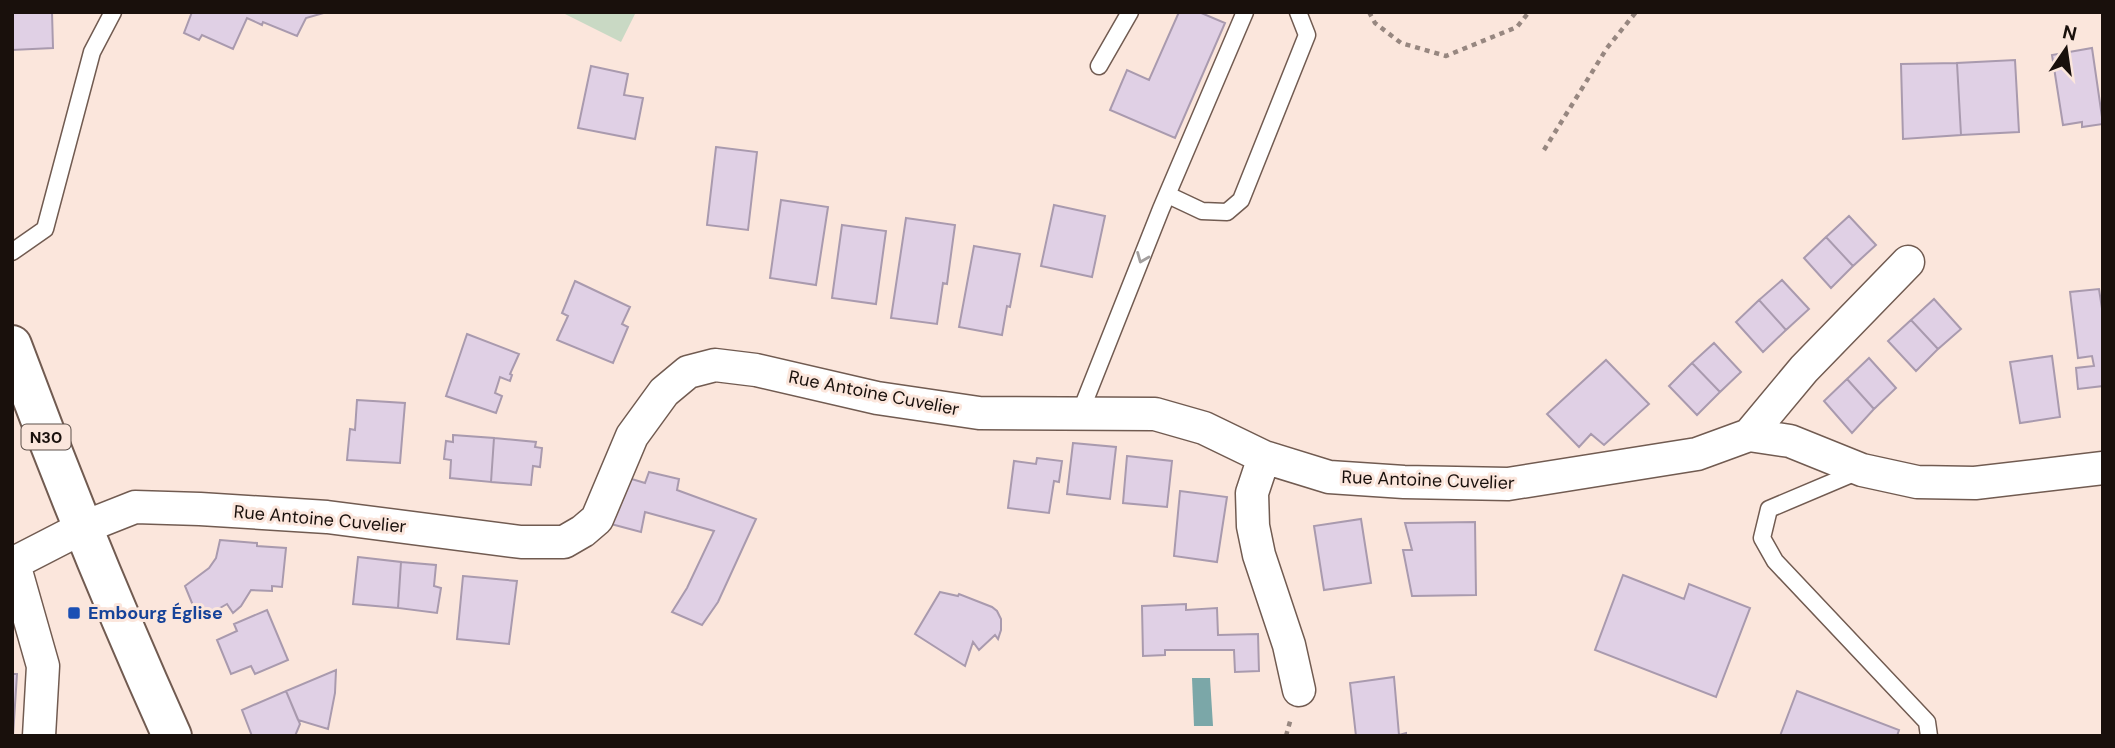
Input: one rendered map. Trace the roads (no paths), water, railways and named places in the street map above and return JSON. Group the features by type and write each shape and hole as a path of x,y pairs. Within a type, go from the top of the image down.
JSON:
{"main road":[{"name":"N30","path":"12,345 82,528 172,736"}],"street":[{"path":"1749,435 1804,369 1908,262"},
{"name":"Rue Antoine Cuvelier","path":"13,564 82,528 135,507 327,517 521,542 564,542 597,519 632,436 664,392 688,372 715,365 756,370 877,398 979,413 1155,414 1204,428 1264,457 1329,477 1508,484 1697,454 1749,435 1790,441 1862,470 1917,482 1975,483 2103,468"},
{"path":"1264,457 1252,493 1253,526 1259,555 1289,645 1299,690"},
{"path":"13,564 43,666 38,736"}],"lane":[{"path":"12,252 46,229 92,52 113,12"},
{"path":"1099,66 1130,12"},
{"path":"1080,413 1245,12"},
{"path":"1168,195 1202,211 1227,212 1241,200 1307,35 1298,12"},
{"path":"1862,470 1769,509 1762,538 1774,561 1927,722 1929,736"}],"water":[{"path":"1192,678 1210,678 1213,726 1194,726"}],"place":[{"name":"Embourg Église","path":"74,613"}]}
